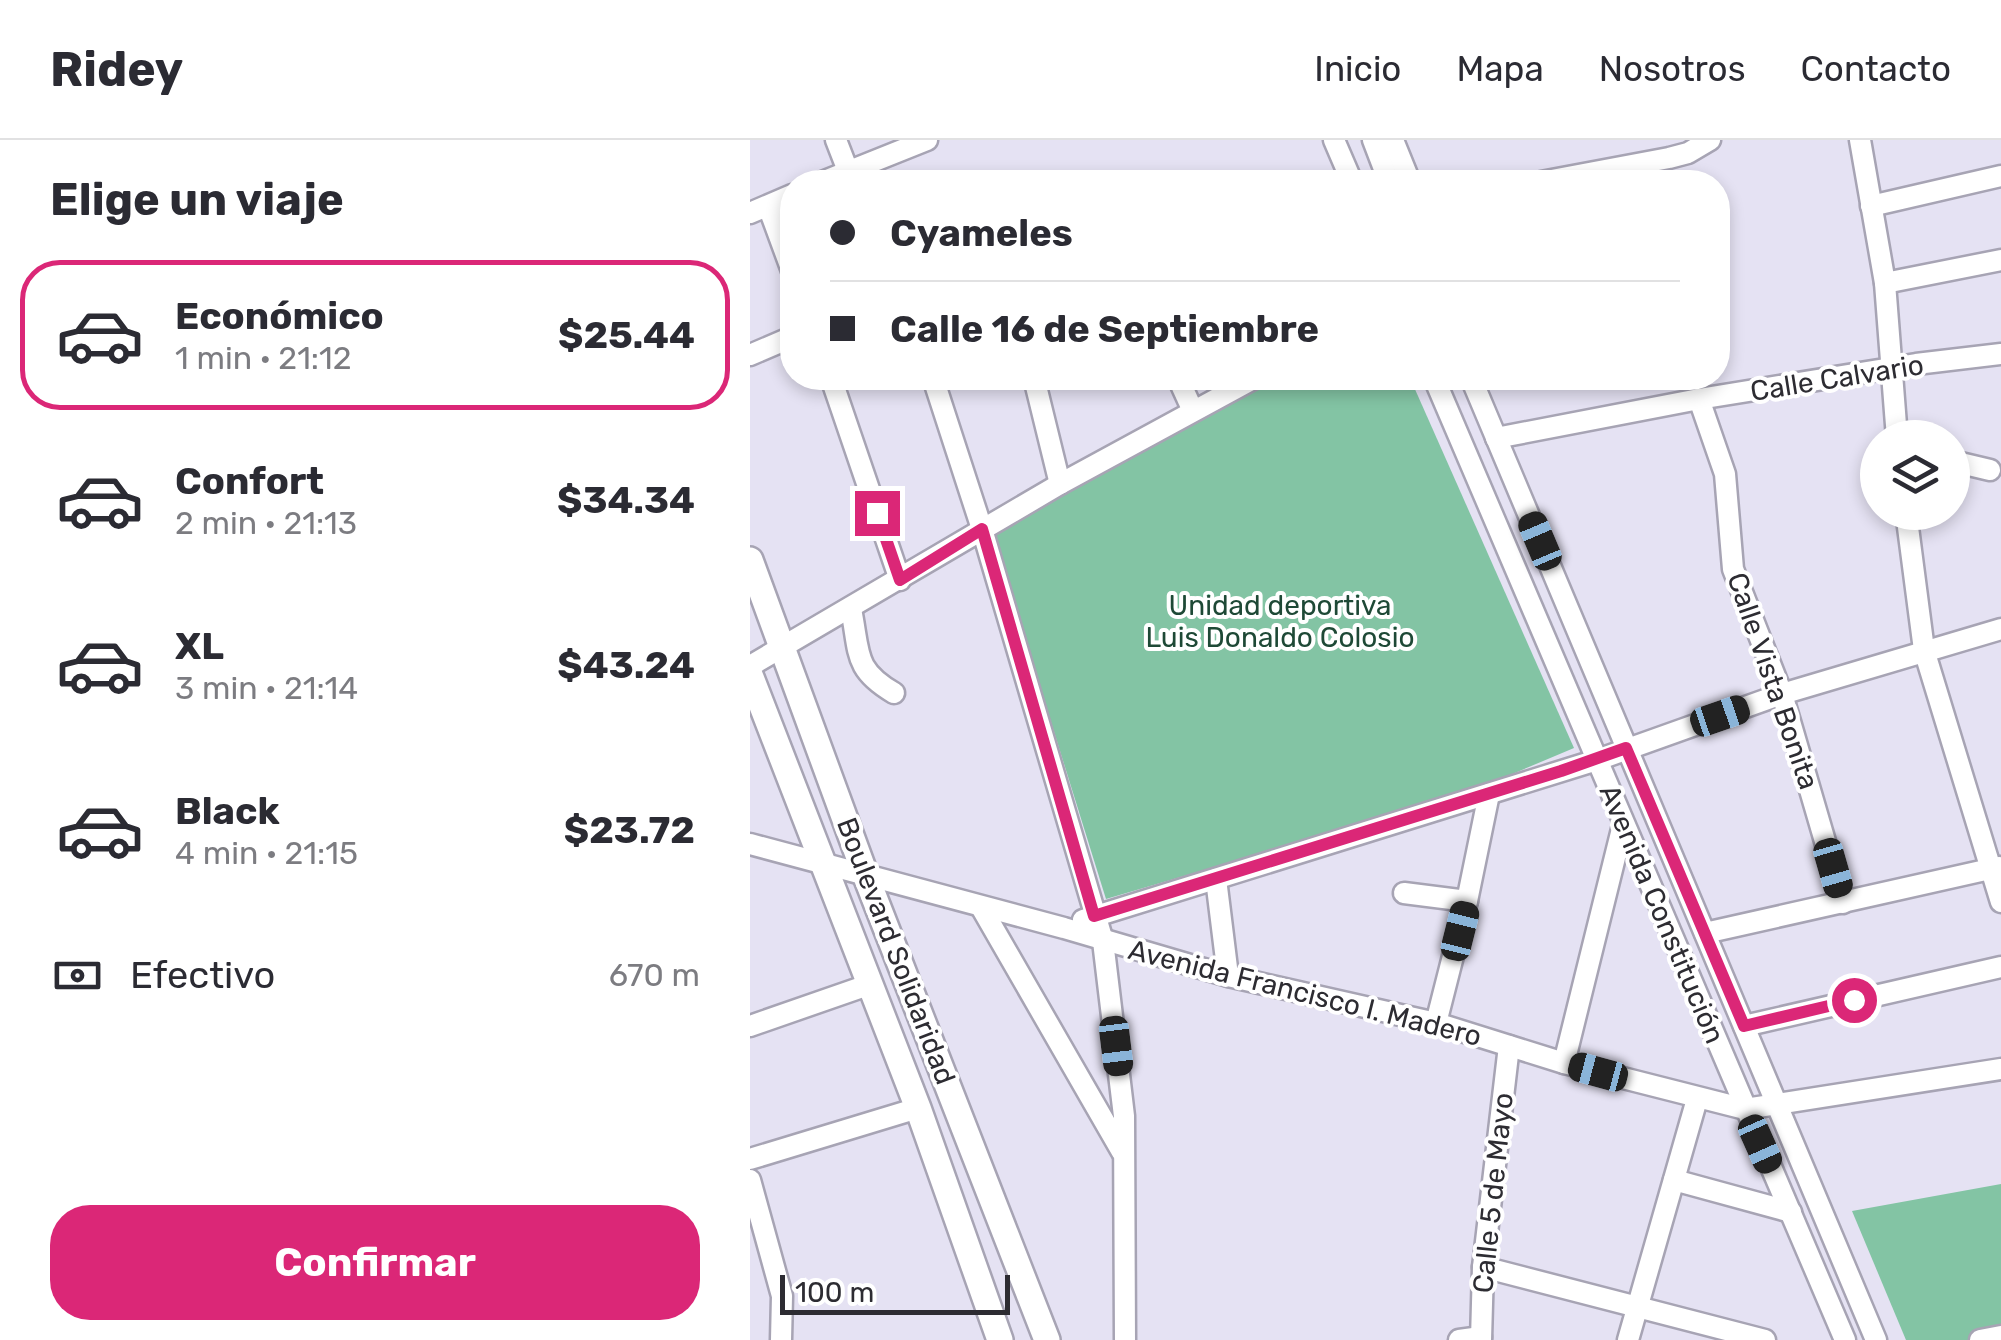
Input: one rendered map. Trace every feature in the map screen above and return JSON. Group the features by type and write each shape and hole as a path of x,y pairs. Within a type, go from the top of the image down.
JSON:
{"main road":[{"name":"Boulevard Solidaridad","path":"750,560 864,874 1047,1340"},
{"name":"Boulevard Solidaridad","path":"750,675 918,1108 1000,1340"}],"street":[{"path":"836,140 848,170"},
{"path":"851,170 927,140"},
{"path":"1334,140 1347,170"},
{"path":"1373,140 1384,170"},
{"path":"1394,140 1405,170"},
{"path":"1606,170 1688,153 1710,140"},
{"path":"1860,140 1886,284 1896,420"},
{"path":"1871,206 2001,176"},
{"path":"780,199 756,206 780,249"},
{"path":"1886,284 2001,260"},
{"path":"750,355 780,342"},
{"path":"1991,356 2001,370"},
{"name":"Calle Calvario","path":"1496,438 1699,399 1991,356"},
{"path":"835,390 900,580"},
{"path":"937,390 982,529 1103,941 1124,1116 1125,1340"},
{"path":"1037,390 1060,484"},
{"path":"1183,390 1193,412"},
{"path":"750,666 1060,484 1233,390"},
{"name":"Avenida Constitución","path":"1439,390 1846,1340"},
{"name":"Avenida Constitución","path":"1476,390 1876,1340"},
{"name":"Calle Vista Bonita","path":"1699,399 1726,474 1734,568 1782,694 1843,903"},
{"path":"1970,465 1990,470"},
{"path":"1908,530 1924,650 1995,868 2001,902"},
{"path":"851,609 862,667 871,679 894,693"},
{"path":"1064,928 1597,760 1782,694 2001,629"},
{"path":"1436,1023 1467,901 1488,794"},
{"path":"1564,1063 1623,826"},
{"name":"Avenida Francisco I. Madero","path":"750,844 1228,976 1436,1023 1564,1063 1697,1100 1745,1109 2001,1070"},
{"path":"1705,933 1995,868"},
{"path":"1216,879 1228,976"},
{"path":"1404,892 1467,901"},
{"path":"981,906 1123,1154"},
{"path":"1744,1026 2001,967"},
{"path":"750,1026 868,985"},
{"name":"Calle 5 de Mayo","path":"1481,1338 1483,1268 1510,1046"},
{"path":"1628,1340 1697,1100"},
{"path":"750,1159 918,1108"},
{"path":"750,1180 782,1296 781,1340"},
{"path":"1674,1180 1791,1212"},
{"path":"1483,1268 1766,1340"},
{"path":"1980,1340 2001,1336"},
{"path":"1458,1340 1481,1338"}],"green space":[{"name":"Unidad deportiva Luis Donaldo Colosio","path":"1255,390 1415,390 1574,748 1472,791 1106,899 992,532"},
{"path":"2001,1184 2001,1340 1906,1340 1852,1211"}],"route":[{"path":"877,513 900,580 982,529 1094,916 1626,748 1744,1026 1854,1000"}]}
